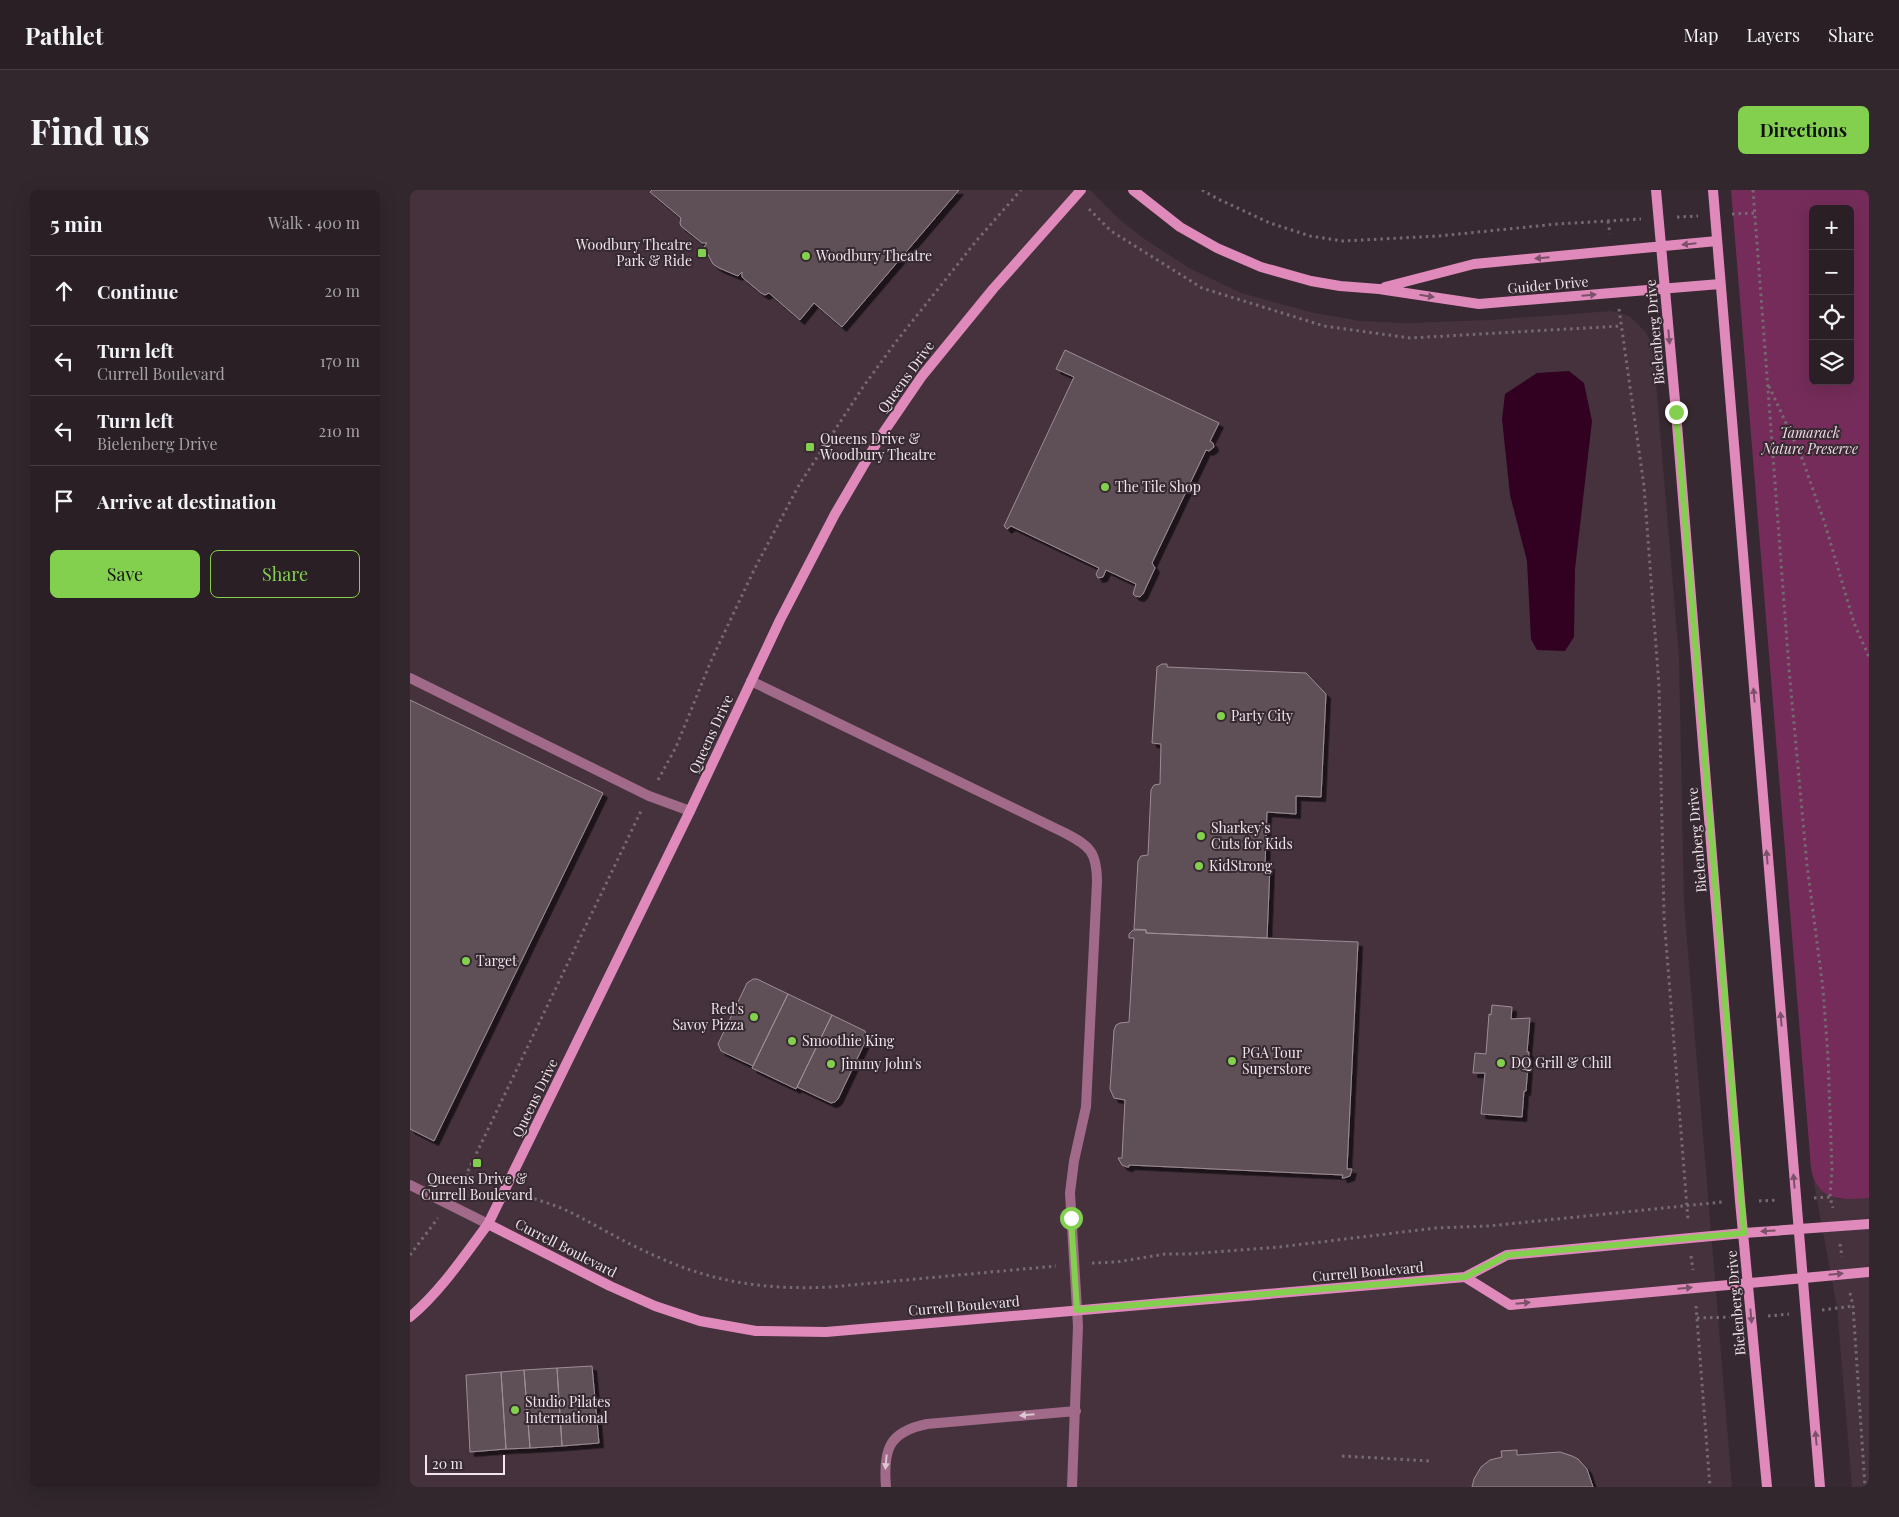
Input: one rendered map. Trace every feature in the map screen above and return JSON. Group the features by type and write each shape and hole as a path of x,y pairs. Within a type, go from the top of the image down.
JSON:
{"street":[{"name":"Queens Drive","path":"410,1317 454,1269 488,1224 690,811 809,562 879,439 922,376 947,345 993,289 1081,190"},
{"name":"Guider Drive","path":"1133,190 1180,227 1217,248 1286,275 1311,281 1379,288 1479,304 1720,284"},
{"name":"Bielenberg Drive","path":"1656,190 1767,1487"},
{"path":"1713,190 1820,1487"},
{"name":"Guider Drive","path":"1379,288 1474,264 1717,241"},
{"path":"410,678 649,796 690,811"},
{"path":"751,681 1072,837 1092,851 1097,866 1097,882 1086,1108 1074,1160 1070,1193 1077,1310 1076,1412 1072,1487"},
{"path":"410,1186 488,1224"},
{"name":"Currell Boulevard","path":"488,1224 610,1286 655,1306 700,1321 756,1331 826,1332 1465,1277 1507,1255 1744,1233 1869,1224"},
{"path":"1465,1277 1510,1305 1869,1272"},
{"path":"886,1487 885,1468 888,1447 893,1439 911,1428 927,1424 1076,1412"}],"path":[{"path":"665,767 676,747 704,677 755,568 805,475 863,386 895,343 977,240 1021,190"},
{"path":"1202,190 1270,222 1310,236 1334,240 1439,236 1557,224 1755,212"},
{"path":"1753,190 1788,669 1808,874 1823,989 1831,1109 1832,1169 1830,1197 1852,1306 1865,1487"},
{"path":"1608,221 1612,251"},
{"path":"1617,293 1645,496 1659,686 1664,917 1710,1487"},
{"path":"1767,383 1802,458 1825,524 1854,623 1869,656"},
{"path":"466,1175 635,822"},
{"path":"1098,1263 1159,1255 1279,1248 1436,1228 1574,1218 1687,1205"},
{"path":"555,1206 641,1250 675,1265 730,1281 758,1286 798,1289 830,1287 1042,1267"},
{"path":"410,1255 419,1244"},
{"path":"1697,1318 1805,1312 1852,1306"},
{"path":"1342,1456 1430,1461"}],"shaded area":[{"path":"410,190 1090,190 1120,220 1143,238 1189,268 1241,293 1310,312 1360,321 1407,323 1490,320 1612,311 1629,316 1638,324 1647,334 1654,359 1679,657 1684,904 1732,1487 410,1487"},
{"path":"1569,371 1584,383 1592,421 1575,569 1574,637 1565,651 1537,650 1531,639 1527,561 1510,495 1502,419 1505,394 1537,373"},
{"path":"1811,1168 1815,1181 1830,1196 1839,1199 1869,1198 1869,1487 1852,1487 1837,1307"}],"green space":[{"name":"Tamarack Nature Preserve","path":"1731,190 1869,190 1869,1198 1849,1199 1832,1196 1825,1193 1814,1179 1811,1168"}],"building":[{"name":"Woodbury Theatre","path":"652,190 959,190 842,327 814,303 800,320 769,293 765,295 761,293 742,277 742,272 738,276 713,264 704,247 707,243 702,243 681,226 681,218 650,192"},
{"name":"The Tile Shop","path":"1065,350 1219,423 1210,441 1214,447 1209,451 1206,450 1152,563 1155,568 1140,597 1133,594 1136,584 1106,570 1103,577 1098,578 1096,574 1099,568 1011,526 1007,529 1004,526 1074,377 1056,369"},
{"path":"1167,664 1167,667 1306,673 1326,694 1321,797 1296,796 1296,814 1267,812 1265,865 1270,865 1267,938 1146,933 1146,930 1134,929 1138,861 1141,856 1148,855 1151,790 1154,785 1160,784 1161,744 1152,743 1157,667"},
{"name":"Target","path":"410,700 603,793 434,1141 410,1129"},
{"name":"PGA Tour Superstore","path":"1133,930 1146,930 1146,933 1358,942 1347,1169 1352,1169 1350,1176 1342,1178 1343,1175 1129,1165 1127,1167 1122,1165 1118,1158 1122,1158 1125,1100 1114,1098 1110,1089 1114,1030 1116,1025 1129,1022 1134,938 1129,938 1129,934"},
{"name":"Red's Savoy Pizza","path":"757,979 788,994 753,1066 721,1051 718,1044 747,983"},
{"name":"Smoothie King","path":"788,994 832,1015 796,1089 752,1068"},
{"name":"DQ Grill & Chill","path":"1492,1005 1512,1007 1511,1019 1530,1018 1526,1091 1524,1091 1522,1117 1481,1114 1485,1073 1473,1073 1475,1053 1486,1054 1489,1014 1491,1015"},
{"name":"Jimmy John's","path":"832,1015 865,1031 867,1038 838,1099 831,1103 797,1087"},
{"path":"592,1366 599,1443 562,1446 557,1368"},
{"path":"557,1368 562,1446 530,1448 524,1370"},
{"name":"Studio Pilates International","path":"524,1370 530,1448 506,1449 501,1372"},
{"path":"501,1372 506,1449 470,1452 466,1375"},
{"path":"1517,1450 1517,1455 1560,1452 1572,1456 1578,1459 1587,1469 1593,1487 1472,1487 1481,1467 1490,1460 1502,1457 1501,1451"}],"place":[{"name":"Woodbury Theatre Park & Ride","path":"702,253"},
{"name":"Woodbury Theatre","path":"806,256"},
{"name":"Queens Drive & Woodbury Theatre","path":"810,447"},
{"name":"The Tile Shop","path":"1105,487"},
{"name":"Party City","path":"1221,716"},
{"name":"Sharkey’s Cuts for Kids","path":"1201,836"},
{"name":"KidStrong","path":"1199,866"},
{"name":"Target","path":"466,961"},
{"name":"Red's Savoy Pizza","path":"754,1017"},
{"name":"Smoothie King","path":"792,1041"},
{"name":"PGA Tour Superstore","path":"1232,1061"},
{"name":"DQ Grill & Chill","path":"1501,1063"},
{"name":"Jimmy John's","path":"831,1064"},
{"name":"Queens Drive & Currell Boulevard","path":"477,1163"},
{"name":"Studio Pilates International","path":"515,1410"}],"route":[{"path":"1071,1218 1077,1310 1465,1277 1507,1255 1744,1233 1676,412"}]}
